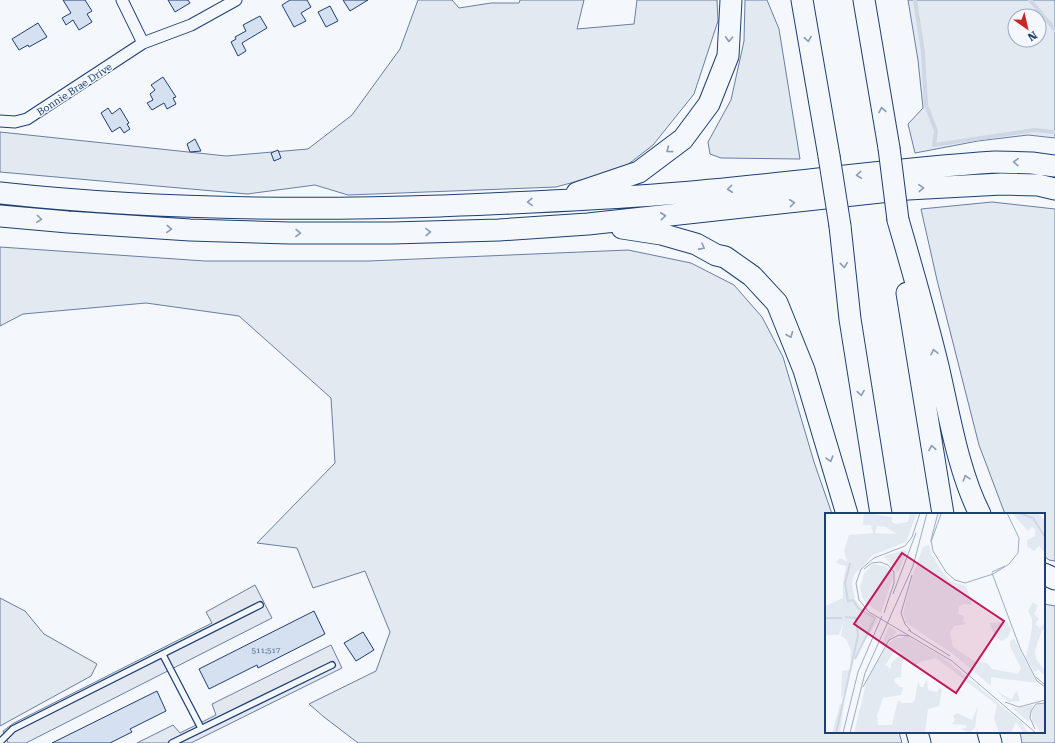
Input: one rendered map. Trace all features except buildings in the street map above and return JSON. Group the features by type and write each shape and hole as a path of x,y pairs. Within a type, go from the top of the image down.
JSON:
{"highway":[{"path":"552,201 639,172 683,139 709,104 728,56 731,0"},
{"path":"802,0 840,226 850,319 881,513"},
{"path":"864,0 890,148 910,314 943,513"},
{"path":"0,193 120,203 235,208 393,207 552,201 694,192 982,163 1020,162 1055,166"},
{"path":"0,216 129,226 296,233 446,232 596,224 908,189 1002,184 1038,186 1055,189"},
{"path":"898,220 930,331 960,457 970,490 980,513"},
{"path":"596,224 661,234 696,244 716,255 725,258 752,276 777,303 804,370 846,513"},
{"path":"1045,574 1055,579"},
{"path":"916,733 920,743"},
{"path":"926,733 929,743"},
{"path":"988,733 991,743"}],"street":[{"path":"122,0 143,43"},
{"name":"Bonnie Brae Drive","path":"0,121 15,122 27,119 143,43 191,25 236,0"}],"lane":[{"path":"0,742 13,729 260,606"},
{"path":"163,655 201,728"},
{"path":"172,743 332,665"}],"shaded area":[{"path":"418,0 452,0 459,8 491,3 519,3 520,0 584,0 577,29 634,24 637,0 717,0 718,21 694,94 653,145 622,169 556,187 348,195 315,185 247,194 0,172 0,132 226,156 308,149 352,115 400,49"},
{"path":"745,0 767,0 779,29 800,159 721,158 710,154 708,142 731,100 744,41"},
{"path":"908,0 1055,0 1055,138 1028,135 978,141 915,153 908,124 923,108 918,60"},
{"path":"992,202 1055,209 1055,561 1049,560 1045,557 1045,513 1005,513 979,445 937,280 921,209"},
{"path":"0,247 205,261 369,261 628,250 691,263 734,285 762,317 783,357 814,462 832,513 825,513 825,733 899,733 902,743 358,743 309,704 376,671 390,632 365,571 313,588 297,548 257,543 335,463 331,398 239,316 146,303 23,314 0,326"},
{"path":"255,585 272,618 26,743 8,743 3,731 14,723 212,623 206,612"},
{"path":"0,598 25,611 44,634 97,664 91,676 0,726"},
{"path":"1045,604 1055,606 1055,743 1022,743 1020,733 1045,733"},
{"path":"331,645 342,668 191,743 137,743 173,725 180,733 216,715 212,704"}],"waterway":[{"path":"915,0 923,52 926,105 936,131 934,145 1034,130 1055,132"},
{"path":"1030,0 1055,30"}]}
